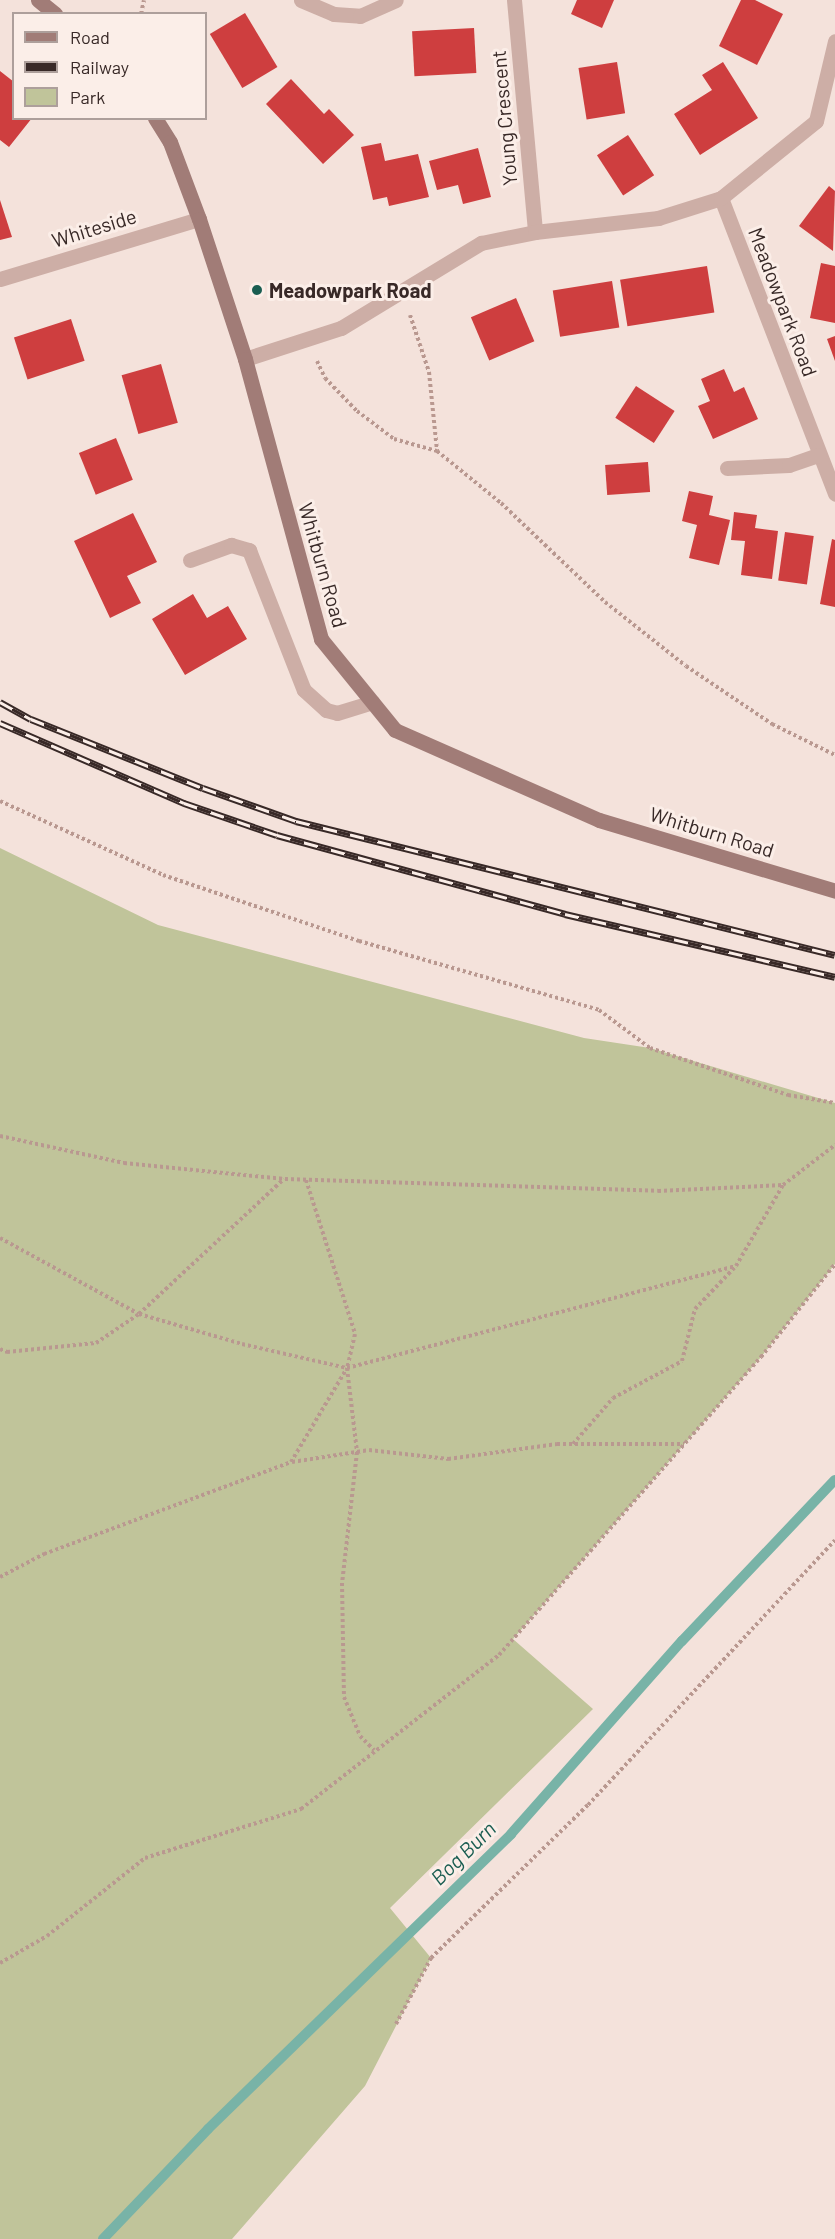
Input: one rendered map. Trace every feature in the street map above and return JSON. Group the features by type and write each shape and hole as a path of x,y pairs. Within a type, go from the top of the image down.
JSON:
{"main road":[{"path":"38,0 53,12"},
{"name":"Whitburn Road","path":"156,120 170,142 200,219 245,359 321,639 395,730 599,820 835,891"}],"street":[{"path":"301,0 334,14 360,16 396,0"},
{"name":"Young Crescent","path":"514,0 535,232"},
{"path":"245,359 341,328 482,243 535,232 658,218 721,198 816,121 835,40"},
{"name":"Meadowpark Road","path":"721,198 818,455 835,494"},
{"name":"Whiteside","path":"0,279 200,219"},
{"path":"727,468 789,465 818,455"},
{"path":"190,560 231,545 249,550 304,690 326,710 337,713 372,702"}],"path":[{"path":"400,293 416,326 429,372 437,451"},
{"path":"308,340 325,378 357,411 394,439 437,451 501,503 606,602 686,666 772,724 835,755"},
{"path":"0,801 163,875 359,941 599,1010 650,1048 788,1095 835,1103"},
{"path":"0,1136 124,1163 285,1179 658,1191 783,1185"},
{"path":"572,1444 613,1398 682,1361 695,1308 736,1266 783,1185 835,1145"},
{"path":"0,1349 7,1352 96,1343 139,1314 285,1179"},
{"path":"291,1462 347,1368 355,1334 306,1180"},
{"path":"0,1238 139,1314 242,1344 347,1368 736,1266"},
{"path":"0,1963 47,1936 145,1858 301,1809 374,1750 500,1655 684,1444 835,1264"},
{"path":"347,1368 357,1452 342,1583 344,1697 360,1736 374,1750"},
{"path":"0,1578 44,1554 291,1462 357,1452 448,1459 572,1444 684,1444"},
{"path":"396,2024 431,1958 588,1805 835,1540"}],"green space":[{"path":"0,848 158,925 584,1038 650,1048 835,1103 835,1264 761,1357 513,1639 593,1709 390,1908 431,1958 365,2086 232,2239 0,2239"}],"building":[{"path":"577,0 614,0 602,28 571,14"},
{"path":"741,0 755,0 783,14 757,65 719,46"},
{"path":"245,13 277,67 242,88 210,34"},
{"path":"474,28 476,73 414,76 412,31"},
{"path":"617,62 625,113 587,119 578,68"},
{"path":"723,62 758,118 700,155 674,114 712,90 702,75"},
{"path":"0,71 12,80 12,120 30,120 9,147 0,140"},
{"path":"291,79 324,114 329,109 354,135 323,164 266,104"},
{"path":"628,135 654,175 623,195 597,155"},
{"path":"381,143 385,161 418,154 429,197 389,206 387,197 373,200 361,147"},
{"path":"478,148 491,197 463,204 458,185 437,190 429,161"},
{"path":"829,186 835,191 833,251 799,226"},
{"path":"0,200 12,237 0,240"},
{"path":"821,263 835,266 835,323 810,318"},
{"path":"707,266 714,312 627,326 620,280"},
{"path":"612,281 619,327 560,337 553,290"},
{"path":"516,298 534,341 489,360 471,317"},
{"path":"71,319 85,361 28,379 14,338"},
{"path":"835,336 835,361 827,339"},
{"path":"161,364 178,423 138,434 122,375"},
{"path":"724,369 734,392 744,387 758,419 713,439 698,406 710,401 701,379"},
{"path":"636,386 675,411 654,443 615,418"},
{"path":"116,438 133,480 96,495 79,453"},
{"path":"648,462 650,492 607,495 605,465"},
{"path":"689,491 713,496 709,515 730,520 719,565 689,558 697,525 682,521"},
{"path":"734,512 757,515 755,528 778,531 772,579 741,575 745,541 731,540"},
{"path":"133,513 157,562 127,576 141,603 110,618 74,541"},
{"path":"785,532 814,536 807,585 778,581"},
{"path":"832,539 835,540 835,607 820,604"},
{"path":"193,594 207,618 228,606 247,639 185,675 152,619"}],"waterway":[{"name":"Bog Burn","path":"103,2239 208,2129 511,1834 682,1641 835,1480"}],"railway":[{"path":"0,702 31,719 203,788 296,821 835,955"},
{"path":"0,723 184,803 277,835 565,914 835,977"}],"place":[{"name":"Meadowpark Road","path":"257,290"}]}
